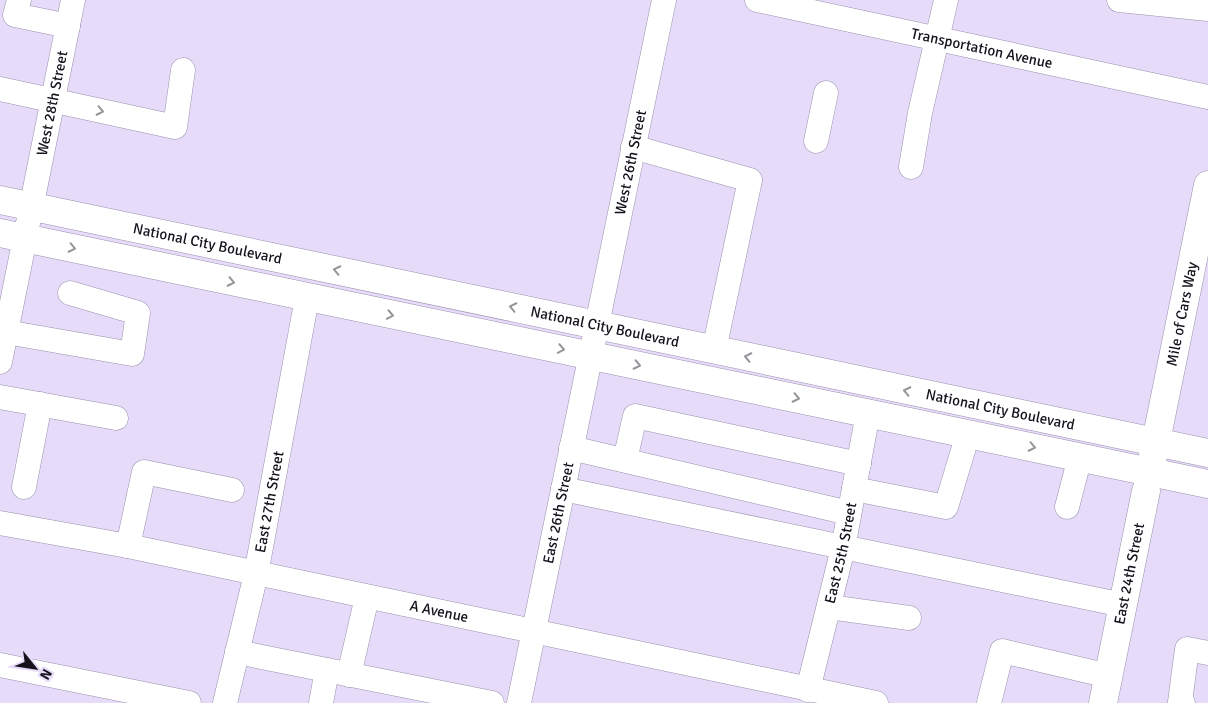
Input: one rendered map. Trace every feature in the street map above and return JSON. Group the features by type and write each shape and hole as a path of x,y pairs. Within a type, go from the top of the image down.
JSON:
{"main road":[{"name":"Mile of Cars Way","path":"1156,443 1201,255 1208,185"},
{"name":"National City Boulevard","path":"0,200 1208,454"},
{"name":"National City Boulevard","path":"12,235 1080,458 1148,481 1208,484"},
{"name":"East 24th Street","path":"1103,703 1156,443"}],"street":[{"name":"West 28th Street","path":"0,362 6,332 7,288 12,235 31,206 73,0"},
{"name":"West 26th Street","path":"595,324 664,0"},
{"name":"Transportation Avenue","path":"756,0 1208,97"},
{"path":"910,167 946,0"},
{"path":"1118,0 1208,9"},
{"path":"11,9 68,26"},
{"path":"0,89 175,127 183,70"},
{"path":"816,141 826,93"},
{"path":"633,147 750,180 714,350"},
{"path":"6,332 132,354 138,313 70,293"},
{"name":"East 27th Street","path":"225,703 256,574 307,298"},
{"name":"East 26th Street","path":"519,703 564,489 595,324"},
{"path":"0,397 116,418"},
{"path":"24,487 40,404"},
{"name":"East 25th Street","path":"821,696 829,607 844,548 868,413"},
{"path":"625,460 634,416 859,464"},
{"path":"854,489 946,507 968,434"},
{"path":"571,448 850,513"},
{"path":"1068,506 1080,458"},
{"path":"128,546 144,472 232,490"},
{"path":"564,489 1123,605"},
{"name":"A Avenue","path":"0,523 128,546 534,631 821,696 876,703"},
{"path":"321,703 338,672 367,597"},
{"path":"829,607 910,618"},
{"path":"1183,703 1180,702 1187,649 1208,653"},
{"path":"989,703 1002,651 1109,676"},
{"path":"237,652 492,703"},
{"path":"0,665 189,703"}]}
